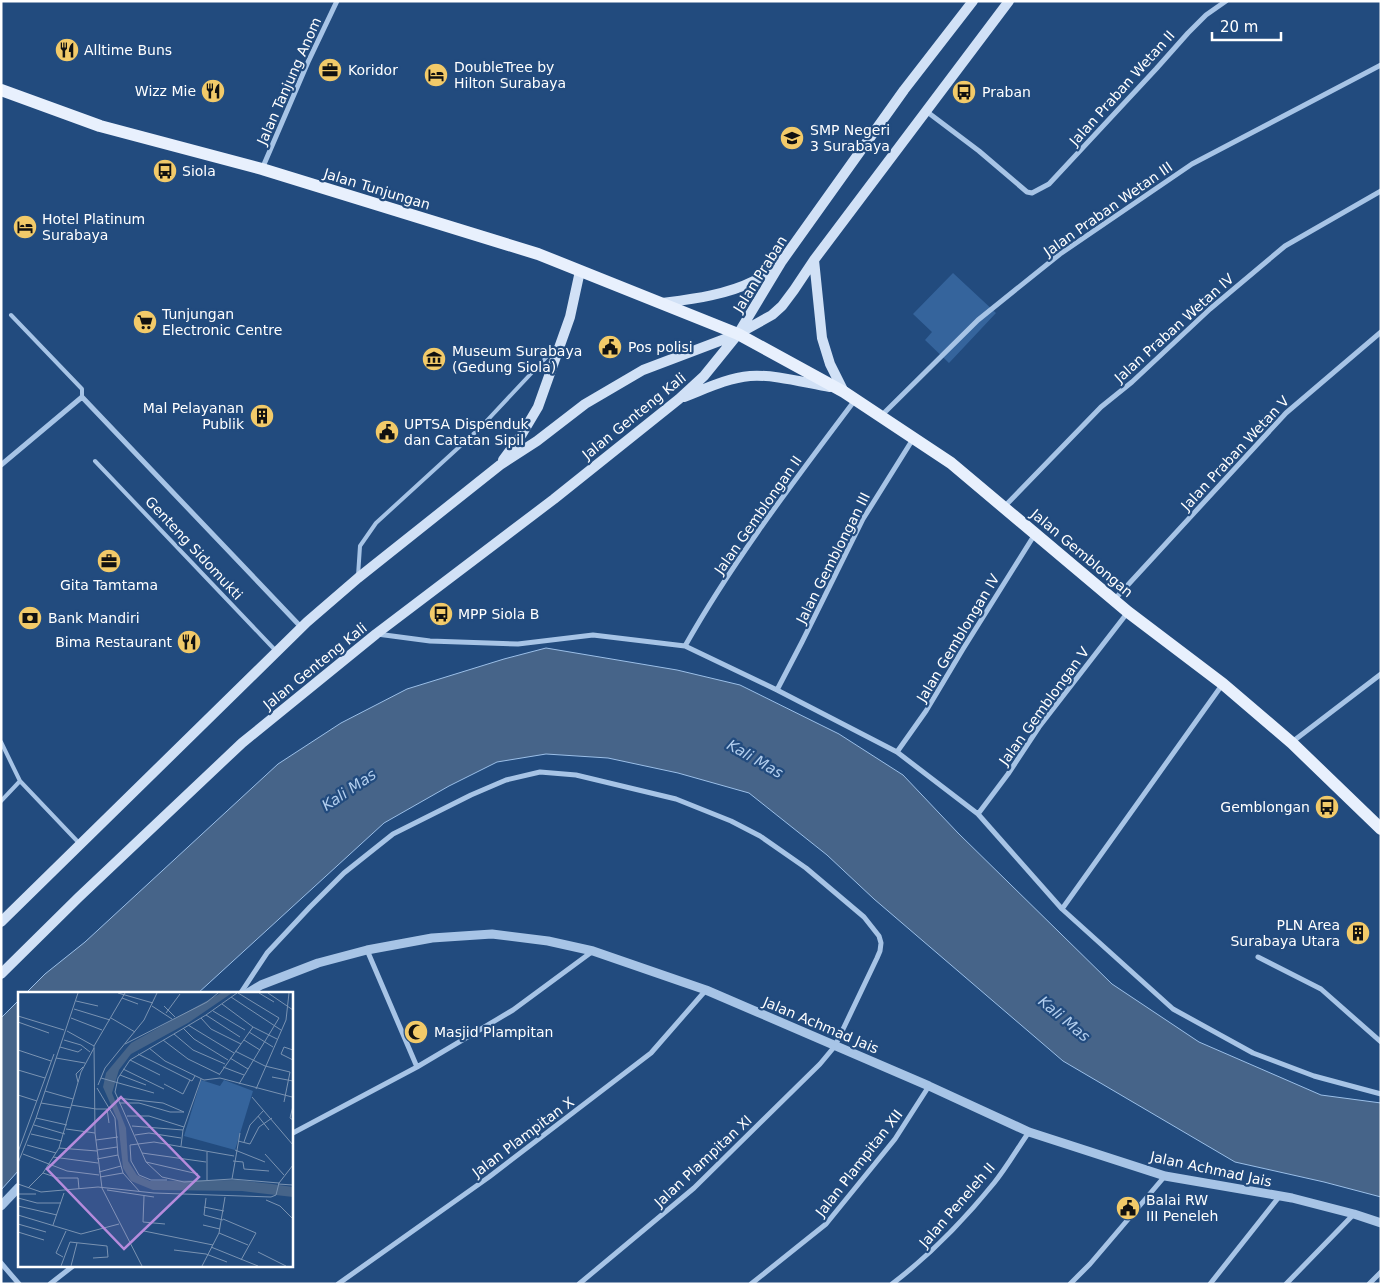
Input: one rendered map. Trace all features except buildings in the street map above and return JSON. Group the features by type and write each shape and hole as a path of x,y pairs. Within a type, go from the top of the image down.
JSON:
{"main road":[{"name":"Jalan Praban","path":"738,334 782,261 904,90 972,1"},
{"name":"Jalan Praban","path":"738,334 772,315 782,306 814,260 1009,1"},
{"name":"Jalan Tunjungan","path":"1,90 100,126 262,169 538,254 738,334"},
{"path":"814,260 822,338 841,390"},
{"path":"663,303 702,298 754,281 782,261"},
{"path":"500,464 522,434 538,407 570,317 580,271"},
{"name":"Jalan Gemblongan","path":"738,334 841,390 951,463 1128,612 1223,684 1292,743 1381,829"},
{"name":"Jalan Genteng Kali","path":"1,974 79,897 242,743 376,634 554,499 679,399 704,376 738,334"},
{"name":"Jalan Genteng Kali","path":"1,922 301,628 358,578 500,464 537,441 585,404 643,370 738,334"},
{"path":"679,399 731,379 751,376 784,379 841,390"}],"street":[{"name":"Jalan Tanjung Anom","path":"262,169 308,62 337,1"},
{"name":"Jalan Praban Wetan II","path":"926,111 979,151 1027,192 1036,192 1049,184 1188,32 1206,15 1226,1"},
{"name":"Jalan Praban Wetan III","path":"880,416 978,320 1060,254 1192,164 1381,65"},
{"name":"Jalan Praban Wetan IV","path":"1004,508 1101,407 1132,382 1210,309 1285,246 1381,191"},
{"name":"Jalan Praban Wetan V","path":"1114,600 1286,413 1381,332"},
{"path":"1,465 82,397 301,628"},
{"name":"Jalan Gemblongan II","path":"686,646 703,614 743,552 855,400"},
{"name":"Jalan Gemblongan III","path":"777,690 863,519 914,438"},
{"name":"Jalan Gemblongan IV","path":"898,752 926,711 1035,534"},
{"name":"Jalan Gemblongan V","path":"978,814 1008,774 1039,727 1128,612"},
{"path":"376,634 430,641 518,644 593,634 686,646 898,752 978,814 1062,909 1173,1009 1253,1053 1314,1076 1381,1094"},
{"path":"1292,743 1381,674"},
{"path":"1062,909 1223,684"},
{"name":"Jalan Plampitan XI","path":"241,992 266,953 310,907 344,873 393,834 463,798 506,780 540,772 576,775 676,799 731,821 760,836 806,868 864,917 879,936 881,943 880,951 835,1046 820,1064 694,1188 579,1284"},
{"name":"Jalan Achmad Jais","path":"249,992 261,985 318,963 367,950 432,938 492,934 548,941 593,951 706,990 929,1086 1029,1132 1165,1176 1279,1197 1354,1214 1381,1223"},
{"path":"367,950 417,1067"},
{"path":"292,1133 417,1067 513,1010 593,951"},
{"path":"1258,957 1321,989 1381,1042"},
{"name":"Jalan Plampitan X","path":"338,1284 489,1177 651,1053 706,990"},
{"name":"Jalan Plampitan XII","path":"751,1284 826,1224 895,1139 929,1086"},
{"name":"Jalan Peneleh II","path":"892,1284 925,1258 983,1196 995,1182 1029,1132"},
{"path":"1070,1284 1090,1264 1165,1176"},
{"path":"1,1206 18,1188"},
{"path":"1210,1284 1279,1197"},
{"path":"1286,1284 1354,1214"},
{"path":"1,1263 19,1284"},
{"path":"50,1284 70,1268"},
{"path":"1370,1284 1381,1272"}],"lane":[{"path":"11,315 82,389 82,397"},
{"path":"358,578 360,546 376,522 481,426 560,343"},
{"name":"Genteng Sidomukti","path":"95,461 276,651"},
{"path":"1,742 20,781 80,845"},
{"path":"1,801 20,781"}],"shaded area":[{"path":"953,273 996,313 949,363 925,340 932,332 913,314"}],"water":[{"name":"Kali Mas","path":"546,648 677,670 740,685 839,734 903,775 958,833 1112,984 1199,1042 1321,1095 1381,1103 1381,1197 1235,1162 1063,1061 874,899 827,855 749,793 678,773 608,758 546,754 497,762 449,786 384,823 199,992 27,992 45,974 85,942 278,764 341,723 407,689"},
{"path":"18,1001 18,1171 1,1190 1,1018"}],"place":[{"name":"Alltime Buns","path":"67,50"},
{"name":"Koridor","path":"330,70"},
{"name":"DoubleTree by Hilton Surabaya","path":"436,75"},
{"name":"Wizz Mie","path":"213,91"},
{"name":"Praban","path":"964,92"},
{"name":"SMP Negeri 3 Surabaya","path":"792,138"},
{"name":"Siola","path":"165,171"},
{"name":"Hotel Platinum Surabaya","path":"25,227"},
{"name":"Tunjungan Electronic Centre","path":"145,322"},
{"name":"Pos polisi","path":"610,347"},
{"name":"Museum Surabaya (Gedung Siola)","path":"434,359"},
{"name":"Mal Pelayanan Publik","path":"262,416"},
{"name":"UPTSA Dispenduk dan Catatan Sipil","path":"387,432"},
{"name":"Gita Tamtama","path":"109,561"},
{"name":"MPP Siola B","path":"441,614"},
{"name":"Bank Mandiri","path":"30,618"},
{"name":"Bima Restaurant","path":"189,642"},
{"name":"Gemblongan","path":"1327,807"},
{"name":"PLN Area Surabaya Utara","path":"1358,933"},
{"name":"Masjid Plampitan","path":"416,1032"},
{"name":"Balai RW III Peneleh","path":"1128,1208"}]}
